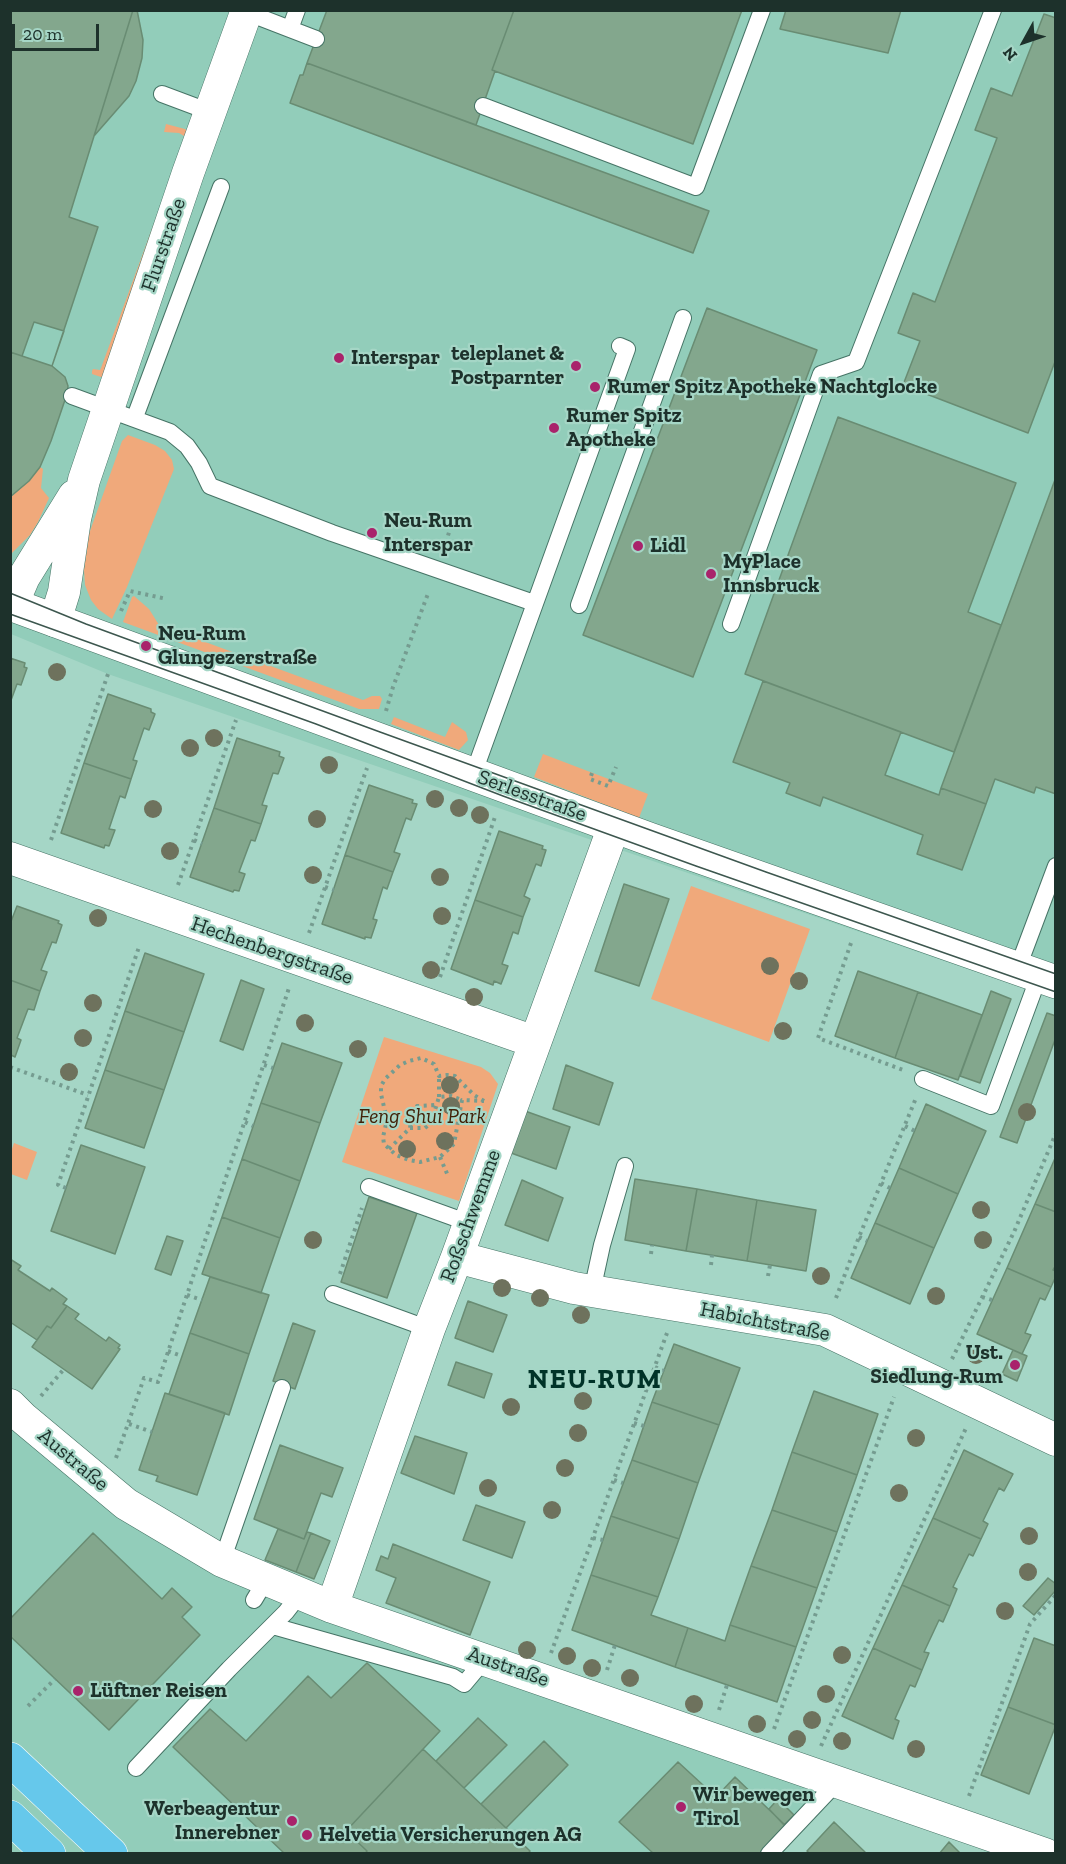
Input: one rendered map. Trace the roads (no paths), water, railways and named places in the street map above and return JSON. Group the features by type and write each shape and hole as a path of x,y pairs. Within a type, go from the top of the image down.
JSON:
{"main road":[{"path":"10,1759 111,1854"},
{"path":"10,1817 50,1854"}],"street":[{"name":"Flurstraße","path":"11,604 24,578 122,413 210,112 247,11"},
{"name":"Flurstraße","path":"55,621 64,592 75,519 84,480"},
{"name":"Serlesstraße","path":"11,604 473,775 1037,976"},
{"name":"Roßschwemme","path":"332,1607 429,1329 469,1223 497,1106 535,1042 614,826"},
{"name":"Hechenbergstraße","path":"10,858 298,961 535,1042"},
{"name":"Habichtstraße","path":"457,1257 574,1288 825,1330 1056,1440"},
{"name":"Austraße","path":"10,1405 126,1504 222,1561 260,1590 300,1594 332,1607 959,1822 1045,1854"}],"lane":[{"path":"290,29 297,10"},
{"path":"483,106 696,187 762,10"},
{"path":"731,624 821,374 856,362 993,10"},
{"path":"247,11 316,39"},
{"path":"162,94 210,112"},
{"path":"122,413 221,187"},
{"path":"579,605 683,318"},
{"path":"473,775 627,349 620,346"},
{"path":"72,396 170,432 187,446 199,463 210,486 332,533 534,603"},
{"path":"923,1079 991,1106 1037,976 1056,866"},
{"path":"592,1291 602,1245 625,1166"},
{"path":"369,1187 469,1223"},
{"path":"333,1294 429,1329"},
{"path":"222,1561 259,1478 282,1388"},
{"path":"136,1768 229,1669 273,1626 300,1594"},
{"path":"273,1626 453,1677 464,1684 485,1659"},
{"path":"769,1854 824,1776"}],"tram line":[{"path":"10,593 86,624 380,732 1056,974"},
{"path":"10,614 316,724 503,796 696,866 1056,992"}],"place":[{"name":"Interspar","path":"339,358"},
{"name":"teleplanet & Postparnter","path":"576,366"},
{"name":"Rumer Spitz Apotheke Nachtglocke","path":"595,387"},
{"name":"Rumer Spitz Apotheke","path":"554,428"},
{"name":"Neu-Rum Interspar","path":"372,533"},
{"name":"Lidl","path":"638,546"},
{"name":"MyPlace Innsbruck","path":"711,574"},
{"name":"Neu-Rum Glungezerstraße","path":"146,646"},
{"name":"Ust. Siedlung-Rum","path":"1015,1365"},
{"name":"Lüftner Reisen","path":"78,1691"},
{"name":"Wir bewegen Tirol","path":"681,1807"},
{"name":"Werbeagentur Innerebner","path":"292,1821"},
{"name":"Helvetia Versicherungen AG","path":"307,1835"}],"district":[{"name":"NEU-RUM","path":"595,1380"}],"park label":[{"name":"Feng Shui Park","path":"422,1117"}]}
